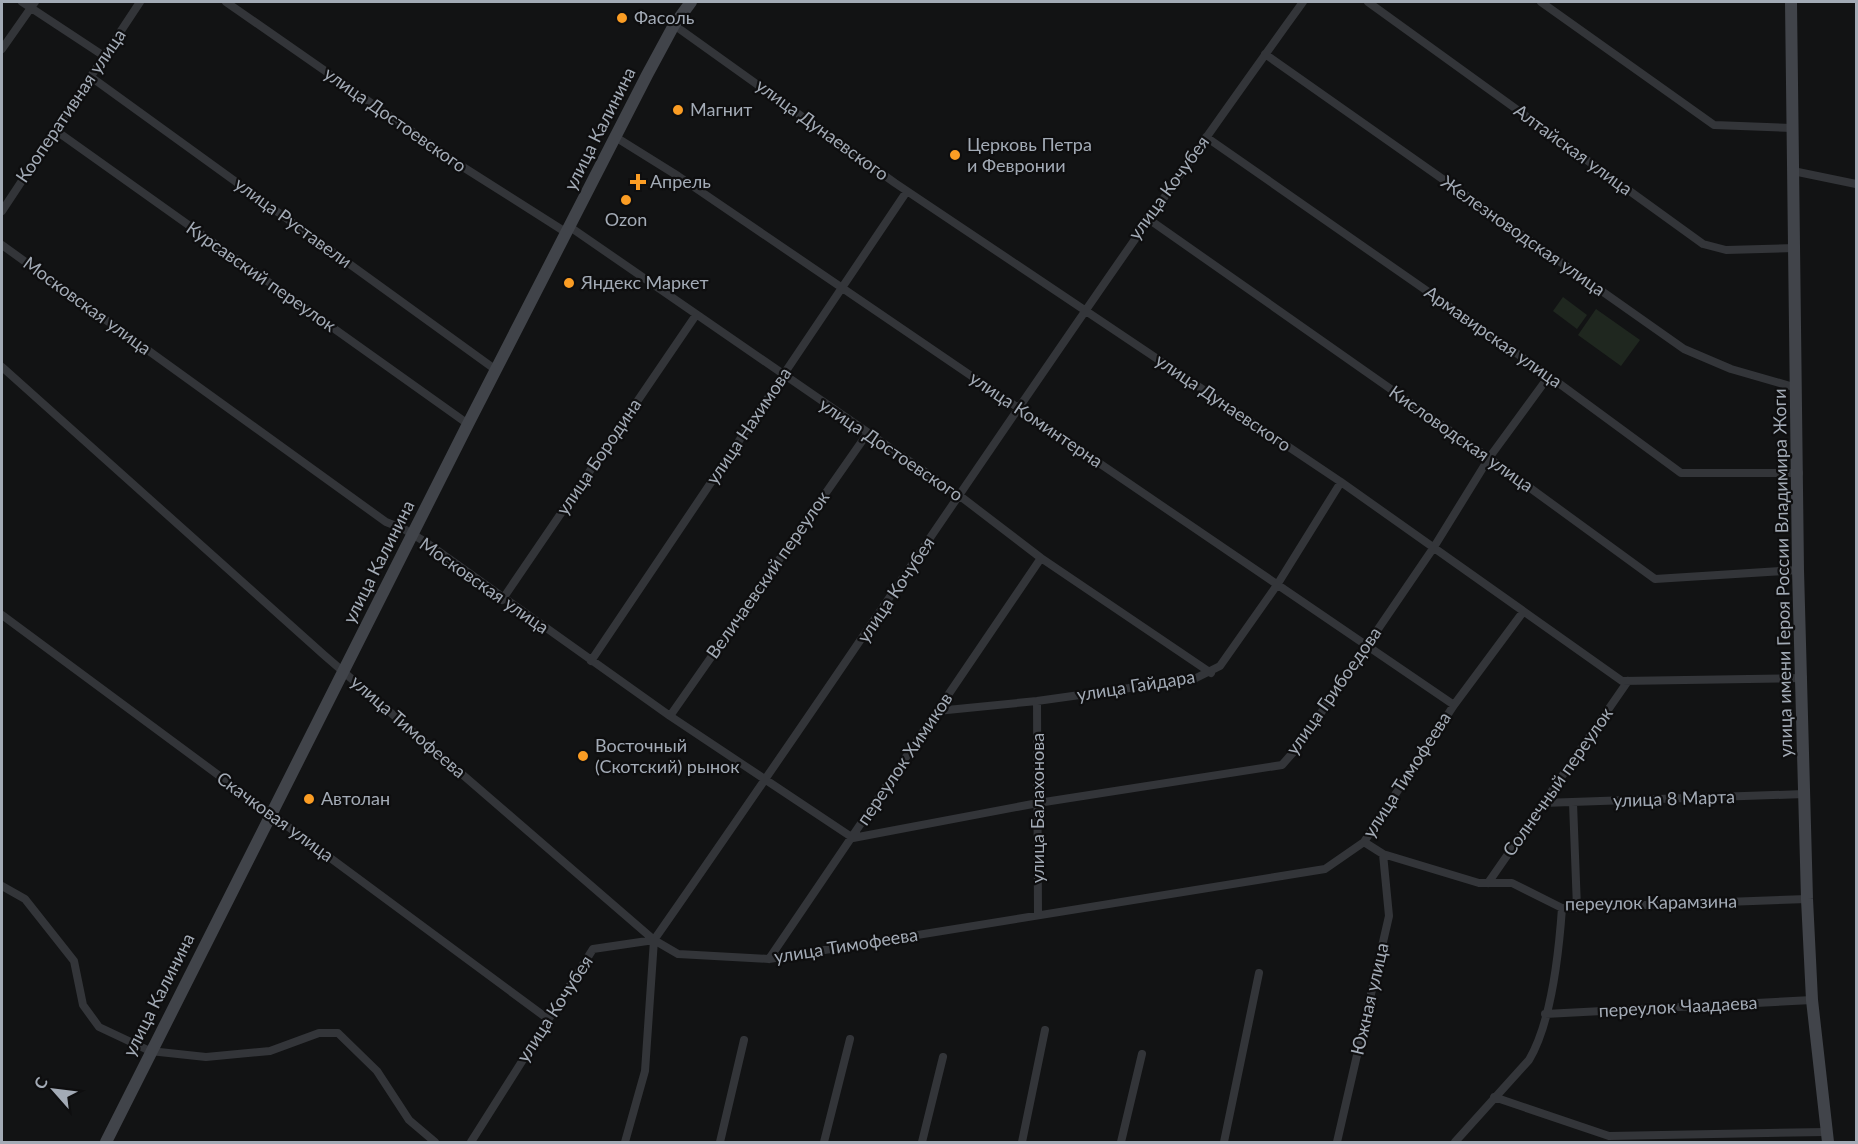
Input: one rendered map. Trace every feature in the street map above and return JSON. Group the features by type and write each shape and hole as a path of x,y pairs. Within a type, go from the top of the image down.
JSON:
{"main road":[{"name":"улица Калинина","path":"106,1143 150,1051 272,816 468,424 674,25 691,2"},
{"name":"улица имени Героя России Владимира Жоги","path":"1791,2 1799,473 1798,570 1803,678 1807,899 1812,1000 1826,1137"}],"street":[{"path":"22,2 33,4 104,56"},
{"name":"Кооперативная улица","path":"2,211 140,2"},
{"name":"улица Достоевского","path":"226,2 463,167 569,230 696,315 960,496 1041,558 1211,673"},
{"name":"улица Кочубея","path":"471,1143 593,949 654,939 960,496 1147,218 1302,2"},
{"name":"Алтайская улица","path":"1368,2 1703,244 1726,250 1795,248"},
{"path":"1541,2 1714,126 1792,128"},
{"path":"2,49 33,4"},
{"name":"улица Дунаевского","path":"674,25 908,191 1341,482 1622,681 1803,678"},
{"name":"Железноводская улица","path":"1265,54 1684,349 1731,369 1797,388"},
{"name":"улица Руставели","path":"91,77 496,370"},
{"name":"Курсавский переулок","path":"55,130 468,424"},
{"name":"Армавирская улица","path":"1206,137 1549,376 1681,473 1799,473"},
{"name":"улица Коминтерна","path":"617,138 678,176 1454,705"},
{"path":"1793,171 1857,184"},
{"name":"улица Нахимова","path":"591,661 908,191"},
{"name":"Кисловодская улица","path":"1147,218 1490,458 1655,579 1798,570"},
{"name":"Московская улица","path":"2,245 386,522 404,529 412,536 427,543 502,600 764,782 852,838"},
{"name":"улица Бородина","path":"502,600 696,315"},
{"name":"улица Тимофеева","path":"2,367 343,672 654,939 678,954 769,959 1325,869 1364,842 1454,705 1523,612"},
{"name":"улица Грибоедова","path":"852,838 1038,803 1282,765 1297,748 1434,547 1490,458 1549,376"},
{"name":"Величаевский переулок","path":"670,716 867,434"},
{"name":"улица Гайдара","path":"937,711 1037,701 1194,679 1211,673 1220,666 1277,585 1341,482"},
{"name":"переулок Химиков","path":"769,959 1041,558"},
{"name":"Скачковая улица","path":"2,615 548,1019"},
{"name":"Солнечный переулок","path":"1488,883 1628,681"},
{"name":"улица Балахонова","path":"1037,701 1038,914"},
{"name":"улица 8 Марта","path":"1543,803 1804,794"},
{"path":"1572,803 1577,908"},
{"name":"переулок Карамзина","path":"1364,842 1383,854 1479,883 1512,883 1562,908 1807,899"},
{"name":"Южная улица","path":"1337,1143 1389,916 1383,854"},
{"path":"2,886 25,899 74,961 82,1005 99,1027 150,1051 206,1058 270,1051 319,1033 338,1033 377,1071 409,1120 435,1143"},
{"path":"1455,1143 1529,1060 1537,1047 1558,961 1562,908"},
{"path":"625,1143 645,1071 654,939"},
{"path":"1224,1143 1259,973"},
{"name":"переулок Чаадаева","path":"1545,1014 1812,1000"},
{"path":"1022,1143 1045,1030"},
{"path":"824,1143 850,1039"},
{"path":"720,1143 744,1040"},
{"path":"1121,1143 1142,1054"},
{"path":"922,1143 943,1057"},
{"path":"1494,1097 1609,1136 1826,1137"}],"shaded area":[{"path":"1563,297 1587,315 1577,329 1553,311"},
{"path":"1596,309 1640,340 1621,366 1578,335"}],"place":[{"name":"Фасоль","path":"622,18"},
{"name":"Магнит","path":"678,110"},
{"name":"Церковь Петра и Февронии","path":"955,155"},
{"name":"Апрель","path":"638,182"},
{"name":"Ozon","path":"626,200"},
{"name":"Яндекс Маркет","path":"569,283"},
{"name":"Восточный (Скотский) рынок","path":"583,756"},
{"name":"Автолан","path":"309,799"}]}
